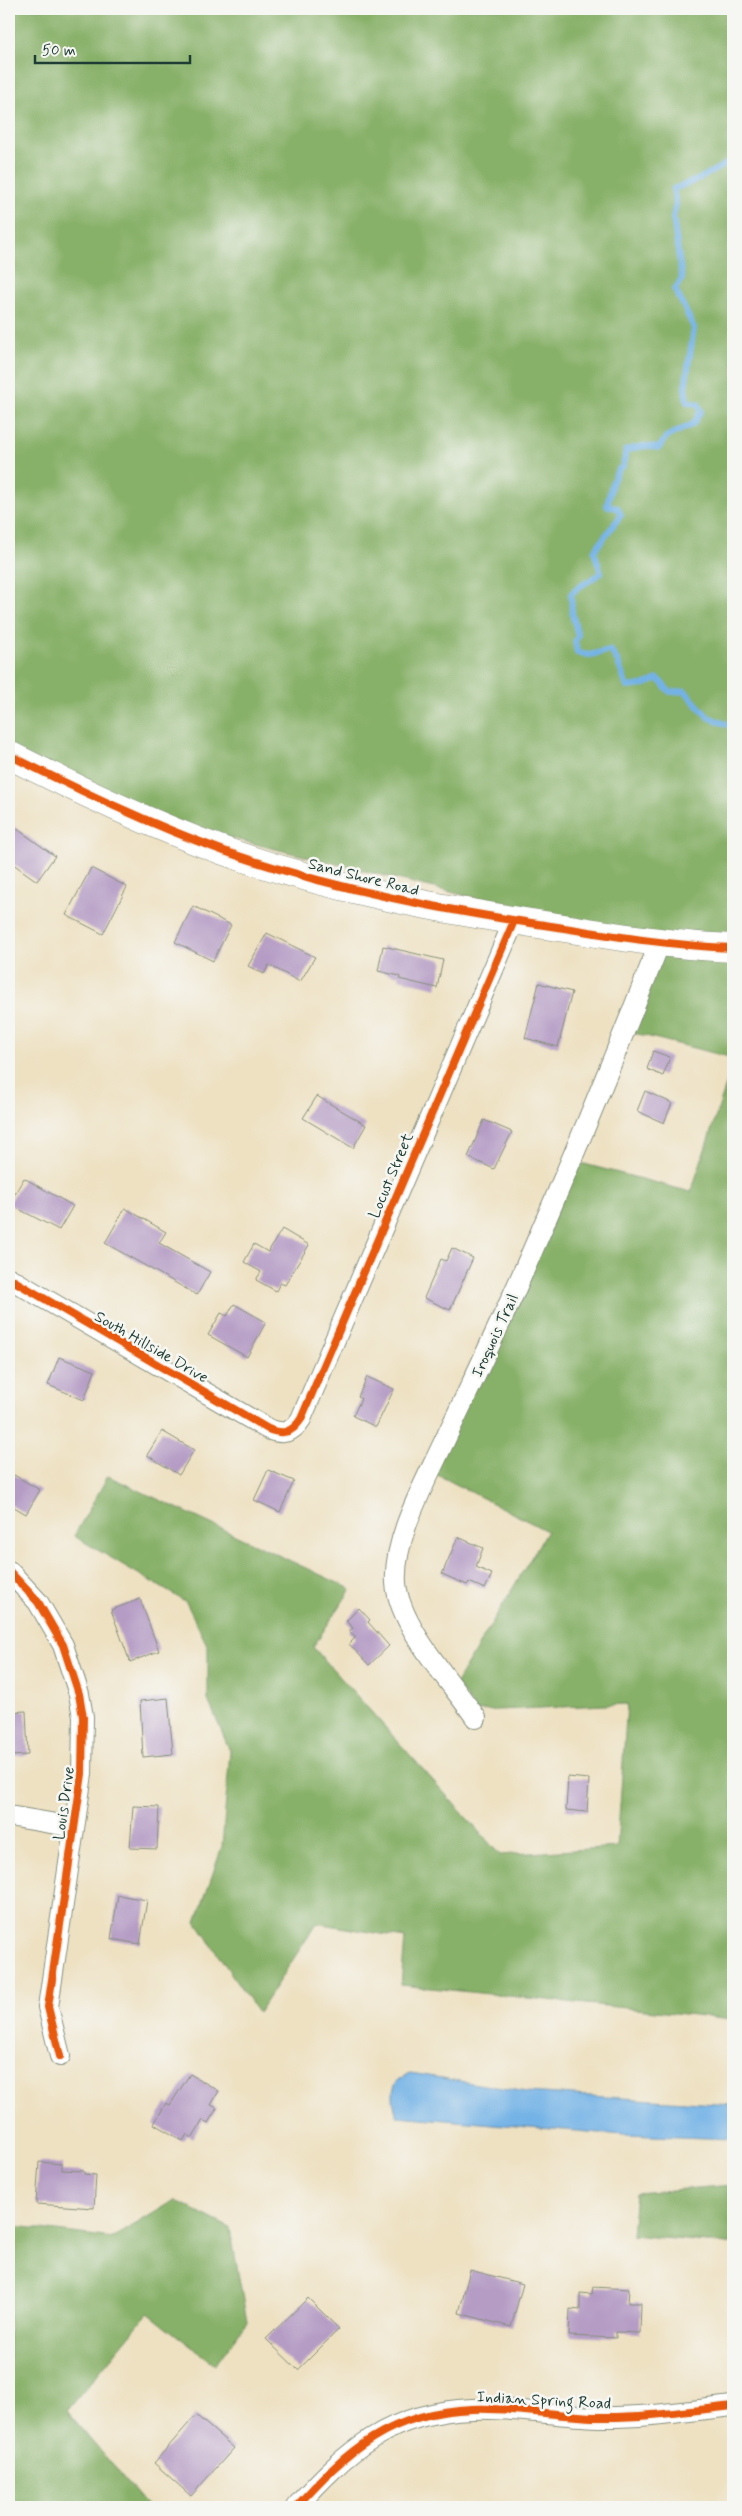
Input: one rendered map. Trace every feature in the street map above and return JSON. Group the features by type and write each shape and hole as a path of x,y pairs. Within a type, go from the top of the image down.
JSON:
{"street":[{"name":"Sand Shore Road","path":"9,755 126,812 258,862 367,893 514,921 660,942 733,948"},
{"name":"Locust Street","path":"284,1433 293,1429 301,1419 514,921"},
{"name":"Iroquois Trail","path":"476,1718 414,1632 401,1607 396,1573 403,1536 421,1492 512,1295 587,1124 660,942"},
{"name":"South Hillside Drive","path":"9,1278 268,1429 284,1433"},
{"name":"Louis Drive","path":"9,1571 38,1602 52,1623 63,1646 79,1694 84,1741 82,1774 48,2007 60,2056"},
{"path":"9,1816 74,1826"},
{"name":"Indian Spring Road","path":"296,2507 337,2462 354,2448 396,2425 429,2415 473,2409 596,2417 631,2417 733,2406"}],"green space":[{"path":"9,9 733,9 733,1058 626,1031 654,942 145,817 9,746"},
{"path":"733,1064 733,2019 401,1985 405,1938 317,1923 258,2013 196,1922 222,1847 230,1751 208,1700 208,1647 186,1602 74,1536 108,1476 351,1589 313,1647 500,1855 617,1847 627,1704 476,1711 456,1683 547,1531 434,1473 573,1161 691,1192"},
{"path":"733,2185 733,2242 727,2244 632,2235 636,2193"},
{"path":"175,2200 230,2228 247,2322 215,2365 148,2313 67,2411 148,2507 9,2507 9,2214 16,2226 113,2238"}],"water":[{"path":"411,2073 526,2092 733,2105 733,2139 624,2135 397,2116 393,2096 395,2085 404,2076"}],"building":[{"path":"9,823 55,856 37,881 9,861"},
{"path":"91,868 127,887 103,934 66,915"},
{"path":"193,906 231,925 213,961 175,942"},
{"path":"267,933 315,957 300,982 269,965 264,974 248,966"},
{"path":"383,946 443,960 437,988 399,979 400,976 378,971"},
{"path":"539,983 572,992 558,1047 525,1038"},
{"path":"653,1051 670,1057 663,1076 647,1069"},
{"path":"645,1091 672,1103 664,1123 637,1111"},
{"path":"317,1096 366,1125 353,1148 303,1118"},
{"path":"484,1120 512,1132 494,1169 468,1157"},
{"path":"24,1178 73,1206 59,1230 9,1204"},
{"path":"125,1208 166,1232 159,1243 210,1272 197,1295 105,1243"},
{"path":"282,1229 309,1245 285,1285 280,1283 276,1291 256,1280 261,1272 244,1262 254,1244 268,1252"},
{"path":"452,1248 473,1258 450,1310 424,1298 441,1259 446,1261"},
{"path":"234,1304 266,1322 247,1357 208,1335 221,1313 227,1316"},
{"path":"59,1357 95,1371 84,1400 48,1385"},
{"path":"367,1377 394,1389 376,1427 353,1416 361,1399 358,1397"},
{"path":"162,1431 194,1450 179,1475 147,1455"},
{"path":"268,1470 294,1481 280,1512 254,1500"},
{"path":"9,1472 40,1490 26,1514 9,1504"},
{"path":"458,1537 483,1548 476,1567 492,1574 485,1589 469,1582 467,1585 442,1574"},
{"path":"140,1599 159,1651 130,1662 111,1610"},
{"path":"359,1608 370,1620 368,1622 389,1646 369,1665 349,1644 356,1637 349,1631 353,1628 346,1621"},
{"path":"168,1698 173,1754 143,1757 140,1701"},
{"path":"26,1711 28,1755 9,1756 9,1712"},
{"path":"568,1777 589,1779 587,1812 566,1810"},
{"path":"133,1806 159,1807 157,1849 130,1848"},
{"path":"118,1895 147,1900 140,1944 111,1939"},
{"path":"190,2074 219,2091 211,2105 217,2108 208,2123 203,2120 192,2138 187,2134 183,2141 154,2124 166,2103 170,2105"},
{"path":"39,2162 62,2164 62,2170 84,2171 84,2174 96,2175 94,2208 36,2204"},
{"path":"470,2270 523,2284 511,2327 459,2313"},
{"path":"593,2287 629,2289 628,2303 641,2303 640,2333 616,2332 616,2338 569,2336 570,2309 580,2310 580,2293 592,2294"},
{"path":"308,2298 339,2329 298,2370 266,2339"},
{"path":"196,2415 234,2448 191,2496 154,2463"}],"waterway":[{"path":"733,160 697,180 673,189 676,204 673,217 682,279 675,289 694,328 685,388 687,402 698,404 701,411 693,424 666,437 659,448 644,446 626,450 623,466 618,470 612,483 607,506 618,508 621,515 594,551 601,573 571,594 572,613 578,636 575,641 577,653 590,655 610,650 617,660 627,687 643,685 658,679 670,692 685,691 708,717 733,727"}],"cycle path":[{"path":"9,755 88,794 169,830 265,865 307,877 392,898 477,914 648,941 733,948"},
{"path":"9,1278 268,1429 278,1432 291,1430 301,1419 514,921"},
{"path":"9,1571 38,1602 63,1645 79,1694 83,1717 82,1774 48,2007 60,2056"},
{"path":"296,2507 334,2468 373,2438 394,2426 443,2412 472,2409 519,2410 597,2417 665,2414 733,2406"}]}
